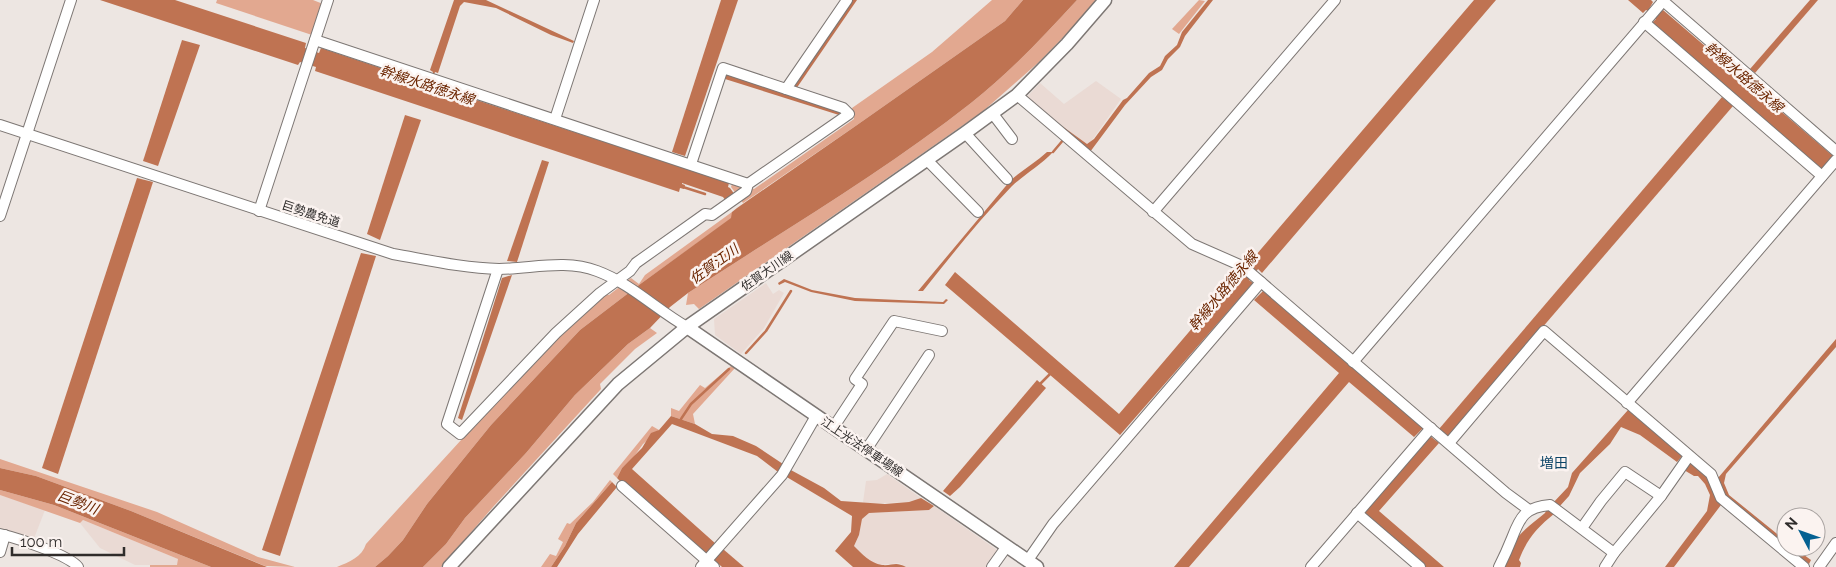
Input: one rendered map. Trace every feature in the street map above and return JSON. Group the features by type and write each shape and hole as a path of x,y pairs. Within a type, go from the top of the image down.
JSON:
{"main road":[{"name":"佐賀大川線","path":"455,565 618,384 687,327 966,133 1017,95 1067,44 1105,0"},
{"name":"江上光法停車場線","path":"687,327 1033,564"}],"street":[{"path":"0,216 71,0"},
{"path":"259,210 328,0"},
{"path":"555,119 594,0"},
{"path":"786,88 847,0"},
{"path":"1153,212 1335,0"},
{"path":"1353,362 1663,0 1836,151"},
{"path":"1627,403 1830,167 1650,15"},
{"path":"314,44 432,78 748,184"},
{"path":"498,268 447,424 460,434 556,333 600,293 619,282 636,263 705,214 712,215 727,205 746,191 748,184 849,114 843,108 723,68 691,164"},
{"path":"1017,95 1192,244 1242,266 1506,493 1529,510"},
{"path":"992,114 1012,139"},
{"name":"巨勢農免道","path":"0,125 393,254 446,264 498,268 577,266 598,271 619,282 687,327"},
{"path":"966,133 1007,179"},
{"path":"927,160 978,212"},
{"path":"1033,564 1053,524 1254,276"},
{"path":"833,428 862,384 855,379 894,321 942,330"},
{"path":"1449,443 1544,331 1711,474 1721,498 1804,567"},
{"path":"866,450 929,355"},
{"path":"622,486 711,560 782,475 816,416"},
{"path":"1311,567 1432,428"},
{"path":"1605,567 1614,553 1661,496 1689,456"},
{"path":"1582,528 1625,472 1661,496"},
{"path":"1499,567 1518,522 1529,510 1540,506 1554,508 1614,553"},
{"path":"1357,513 1420,567"},
{"path":"0,552 3,535 74,562 78,567"},
{"path":"1819,567 1836,543"},
{"path":"992,567 1007,546"}],"shaded area":[{"path":"217,0 313,0 323,4 312,35 216,3"},
{"path":"992,0 1023,0 1005,21 743,203 731,187 733,181 754,189 854,119 852,108 932,52"},
{"path":"1077,0 1097,0 1039,62 982,112 699,309 694,304 686,305 688,293 903,154 971,103 1013,66"},
{"path":"1199,0 1205,1 1179,34 1172,29"},
{"path":"1096,81 1121,99 1088,146 1065,132 1026,98 1040,83 1064,104"},
{"path":"732,212 732,218 580,330 491,425 427,504 403,540 388,556 375,567 337,567 354,558 364,549 366,544 557,335 604,293 609,295 631,278 639,284 645,275"},
{"path":"766,283 773,294 779,290 784,293 764,328 741,354 715,335 714,319"},
{"path":"650,328 657,333 635,349 600,384 601,389 441,567 423,567 446,544 465,518 526,453 575,395 628,344"},
{"path":"731,366 735,368 693,414 695,424 671,416 671,408 679,411 700,385 705,388"},
{"path":"652,426 659,430 643,444 633,458 622,468 617,478 613,474"},
{"path":"0,459 157,512 258,557 295,567 265,566 131,511 36,476 0,468"},
{"path":"887,474 921,498 909,502 865,504 863,502 866,481 877,480"},
{"path":"610,480 612,482 576,523 565,546 551,567 541,567 550,554 556,556 563,542 558,539 567,523 570,524 593,502"},
{"path":"0,490 54,505 211,567 150,567 150,565 177,565 178,559 83,520 80,523 0,495"},
{"path":"0,495 45,510 33,541 0,530"},
{"path":"934,506 1000,552 990,567 906,567 899,563 880,565 870,561 854,546 859,535 862,519 869,513 929,510"},
{"path":"83,520 178,559 178,565 135,565 100,548 80,523"}],"water":[{"path":"100,0 175,0 306,43 305,48 319,53 321,48 429,84 433,72 430,70 454,0 486,0 574,41 573,43 551,35 496,8 464,2 460,6 438,73 435,72 431,85 729,183 728,187 735,195 726,201 723,197 682,183 685,185 684,189 680,188 679,192 315,71 316,67 300,62 298,65"},
{"path":"721,0 738,0 685,156 672,152"},
{"path":"852,0 857,0 796,89 793,87"},
{"name":"佐賀江川","path":"1023,0 1077,0 999,79 937,129 867,178 688,293 670,307 650,328 628,344 575,395 526,453 465,518 446,544 423,567 375,567 403,540 427,504 491,425 580,330 731,218 732,212 737,208 1005,21"},
{"path":"1208,0 1213,0 1185,36 1180,47 1168,59 1162,70 1151,77 1125,105 1090,152 1068,133 1062,126 1087,144 1094,139 1123,100 1149,73 1160,66 1165,56 1177,45 1182,32"},
{"path":"1474,0 1496,0 1262,273 1258,269 1256,272 1252,268 1254,265 1250,262"},
{"path":"1628,0 1651,0 1653,2 1648,11 1646,10 1643,13"},
{"path":"1810,0 1818,0 1755,73 1750,69"},
{"path":"1663,10 1833,156 1822,169 1652,23 1656,19 1653,17"},
{"path":"182,40 200,45 158,166 143,161"},
{"path":"727,73 840,111 839,115 725,79"},
{"path":"1722,97 1733,106 1448,437 1439,429"},
{"path":"405,115 421,120 380,240 367,234"},
{"path":"1047,152 1053,152 1012,186 977,224 923,291 918,291 1010,181"},
{"path":"542,160 549,162 517,262 507,261"},
{"path":"137,178 153,182 58,474 42,468"},
{"path":"361,253 376,256 280,556 262,550"},
{"path":"955,272 1119,414 1240,272 1245,276 1247,274 1251,277 1249,280 1253,283 1120,435 945,285"},
{"path":"512,275 462,420 458,418 502,278"},
{"path":"784,279 812,290 855,298 943,302 946,299 948,300 944,304 855,301 811,292 785,282 779,285 778,283"},
{"path":"1263,291 1423,428 1414,437 1349,382 1189,567 1174,567 1339,373 1254,300"},
{"path":"1836,339 1836,347 1726,474 1724,483 1729,495 1776,533 1776,538 1726,498 1718,478"},
{"path":"1037,380 1046,388 960,487 950,496 943,491"},
{"path":"1628,410 1682,456 1677,462 1640,435 1621,427 1610,444 1580,473 1569,496 1559,507 1552,504 1568,487 1572,473"},
{"path":"671,416 695,424 712,434 733,436 756,446 783,464 778,472 757,456 672,424 632,469 716,544 707,554 617,478 622,468 642,448 651,433 659,430"},
{"path":"1430,436 1439,443 1379,511 1444,567 1426,567 1361,513"},
{"path":"1690,462 1707,478 1717,501 1721,505 1674,567 1665,567 1707,511 1710,495 1705,484 1698,476 1694,476 1684,470"},
{"name":"巨勢川","path":"0,468 36,476 131,511 267,567 211,567 54,505 0,490"},
{"path":"789,469 824,488 841,501 885,504 909,502 921,498 934,506 929,510 869,513 862,519 859,535 854,546 866,558 878,564 896,564 906,567 853,567 835,551 851,532 852,516 785,476"},
{"path":"612,482 617,487 578,534 557,567 551,567 565,546 576,523"},
{"path":"1547,509 1555,513 1538,528 1530,539 1519,560 1521,563 1520,567 1504,567 1513,544 1518,537"},
{"path":"723,549 744,567 722,567 714,560"},
{"path":"1800,557 1807,557 1811,560 1809,564"}],"waterway":[{"path":"1053,152 1064,139"},
{"name":"幹線水路徳永線","path":"683,187 705,194"},
{"path":"746,353 766,331 791,291"},
{"path":"681,419 691,404 729,369"},
{"path":"1040,384 1050,374"}],"district":[{"name":"増田","path":"1554,463"}]}
